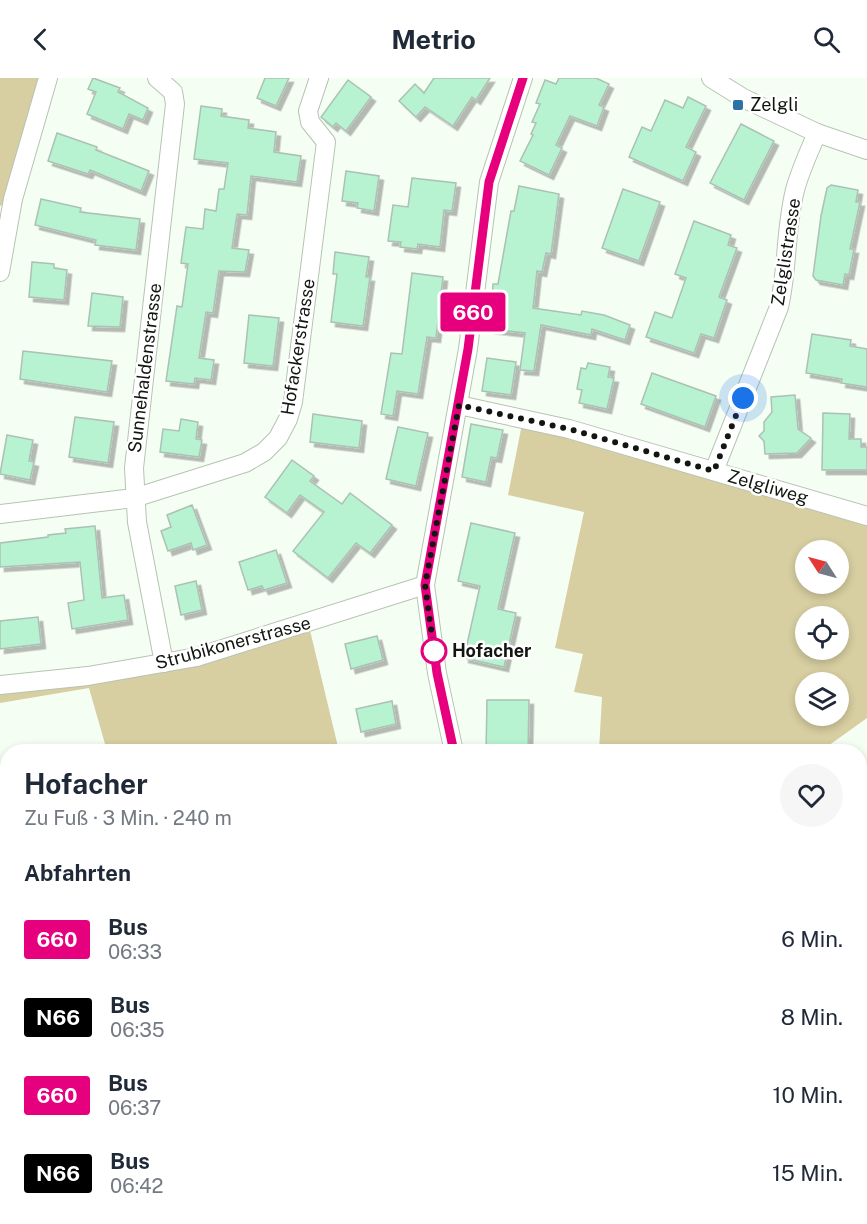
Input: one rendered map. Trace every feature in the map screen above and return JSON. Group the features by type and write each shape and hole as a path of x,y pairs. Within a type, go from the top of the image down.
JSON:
{"street":[{"path":"0,272 13,199 48,78"},
{"name":"Sunnehaldenstrasse","path":"157,78 172,92 175,104 134,468 134,498 164,663"},
{"name":"Hofackerstrasse","path":"0,514 134,498 245,463 264,452 278,438 288,420 295,384 326,142 310,122 308,111 318,78"},
{"path":"452,744 437,673 425,585 459,405 489,182 523,78"},
{"path":"711,78 743,98 817,133 867,150"},
{"name":"Zelglistrasse","path":"714,471 779,307 785,280 789,224 795,189 817,133"},
{"name":"Zelgliweg","path":"459,405 569,429 867,516"},
{"name":"Strubikonerstrasse","path":"0,685 164,663 238,645 425,585"}],"shaded area":[{"path":"0,78 48,78 13,199 0,206"},
{"path":"523,419 867,516 867,718 831,744 599,744 602,697 574,692 583,654 555,648 584,512 508,495"},
{"path":"308,622 337,744 105,744 89,688 0,703 0,685 88,676"}],"building":[{"path":"93,78 120,88 118,92 148,108 143,120 129,114 123,129 87,114 96,92 88,89"},
{"path":"265,78 289,78 276,106 257,98"},
{"path":"434,78 490,78 476,100 472,97 453,126 425,107 416,117 399,101 415,84 424,93"},
{"path":"559,78 596,78 609,84 599,105 604,107 597,126 570,116 556,145 562,148 549,175 520,161 533,135 531,134 536,123 532,122 540,104 536,103 545,80 556,84"},
{"path":"348,80 371,97 346,131 336,123 333,127 321,117"},
{"path":"688,97 706,106 686,147 696,152 683,181 629,157 642,127 651,131 665,100 683,108"},
{"path":"201,106 222,109 221,116 249,120 248,128 276,132 274,152 301,156 297,182 251,176 247,215 237,214 232,248 249,250 245,272 219,271 213,313 206,312 199,358 214,360 211,380 195,378 194,384 166,381 177,306 182,307 188,264 181,263 186,227 203,229 205,209 216,211 219,189 224,189 228,163 194,159"},
{"path":"741,124 774,141 744,200 710,183"},
{"path":"57,133 97,147 96,150 149,171 141,191 90,170 88,174 48,161"},
{"path":"346,171 379,176 374,211 357,208 358,203 342,201"},
{"path":"412,178 456,183 452,211 444,210 440,247 418,244 417,249 400,247 401,242 388,241 393,205 408,207"},
{"path":"831,185 858,190 856,202 860,202 850,249 854,249 849,275 845,274 843,285 816,280 813,276 821,216 827,188"},
{"path":"519,186 559,194 551,254 546,253 542,272 537,271 533,308 581,315 582,311 604,315 630,325 625,340 592,329 591,335 541,325 534,371 520,370 525,333 490,329 493,284 498,284 511,211 514,211"},
{"path":"623,189 660,202 639,261 602,248"},
{"path":"41,199 81,208 80,212 140,219 136,250 95,245 96,240 35,225"},
{"path":"694,221 731,235 728,245 737,248 719,297 727,300 714,338 701,334 694,353 646,337 655,312 672,318 686,278 675,274"},
{"path":"335,252 369,257 366,277 370,277 363,326 331,322 337,274 333,274"},
{"path":"32,262 54,264 54,268 67,270 64,300 29,297"},
{"path":"412,273 443,277 436,338 427,337 418,394 397,391 393,416 381,414 391,353 402,354"},
{"path":"92,293 123,297 120,327 88,326"},
{"path":"249,315 279,318 273,366 244,363"},
{"path":"812,334 851,340 850,346 867,349 867,387 841,383 842,379 806,373"},
{"path":"23,351 112,361 107,392 20,379"},
{"path":"487,358 516,362 511,395 482,391"},
{"path":"588,363 610,367 608,377 614,378 607,409 579,403 582,390 577,389 581,368 586,369"},
{"path":"652,373 716,396 705,427 641,404"},
{"path":"795,395 798,429 811,438 797,453 765,454 764,441 759,436 764,431 764,422 772,412 771,397"},
{"path":"823,413 850,414 849,439 861,439 861,447 867,447 867,470 822,470"},
{"path":"313,414 362,421 359,448 310,442"},
{"path":"75,417 114,422 108,463 69,457"},
{"path":"181,419 198,422 196,439 202,440 199,457 160,452 163,429 179,431"},
{"path":"471,424 503,430 497,458 491,457 486,482 462,477"},
{"path":"398,427 428,433 416,486 386,479"},
{"path":"7,435 33,440 29,461 34,462 30,480 0,474"},
{"path":"292,460 314,476 310,481 342,504 350,493 392,525 370,553 356,543 328,578 293,551 324,512 300,495 287,513 265,497"},
{"path":"192,505 207,545 193,550 191,543 168,551 161,531 171,527 167,515"},
{"path":"471,523 515,533 498,609 516,613 504,667 464,658 480,586 458,581"},
{"path":"95,526 102,598 124,595 128,620 72,629 68,603 84,600 80,562 0,567 0,543 48,537 48,535 66,533 65,529"},
{"path":"276,550 287,583 264,590 262,586 248,590 239,562"},
{"path":"196,581 202,610 181,615 175,586"},
{"path":"38,617 41,644 0,649 0,621"},
{"path":"377,636 383,660 351,669 345,644"},
{"path":"487,700 529,700 528,744 486,744"},
{"path":"392,701 396,724 361,732 356,709"}],"bus line":[{"name":"660","path":"452,744 437,673 425,585 468,349 489,182 507,120 523,78"}],"place":[{"name":"Zelgli","path":"738,105"},
{"name":"Hofacher","path":"434,651"}],"route":[{"path":"434,651 425,585 459,405 569,429 714,471 743,398"}]}
